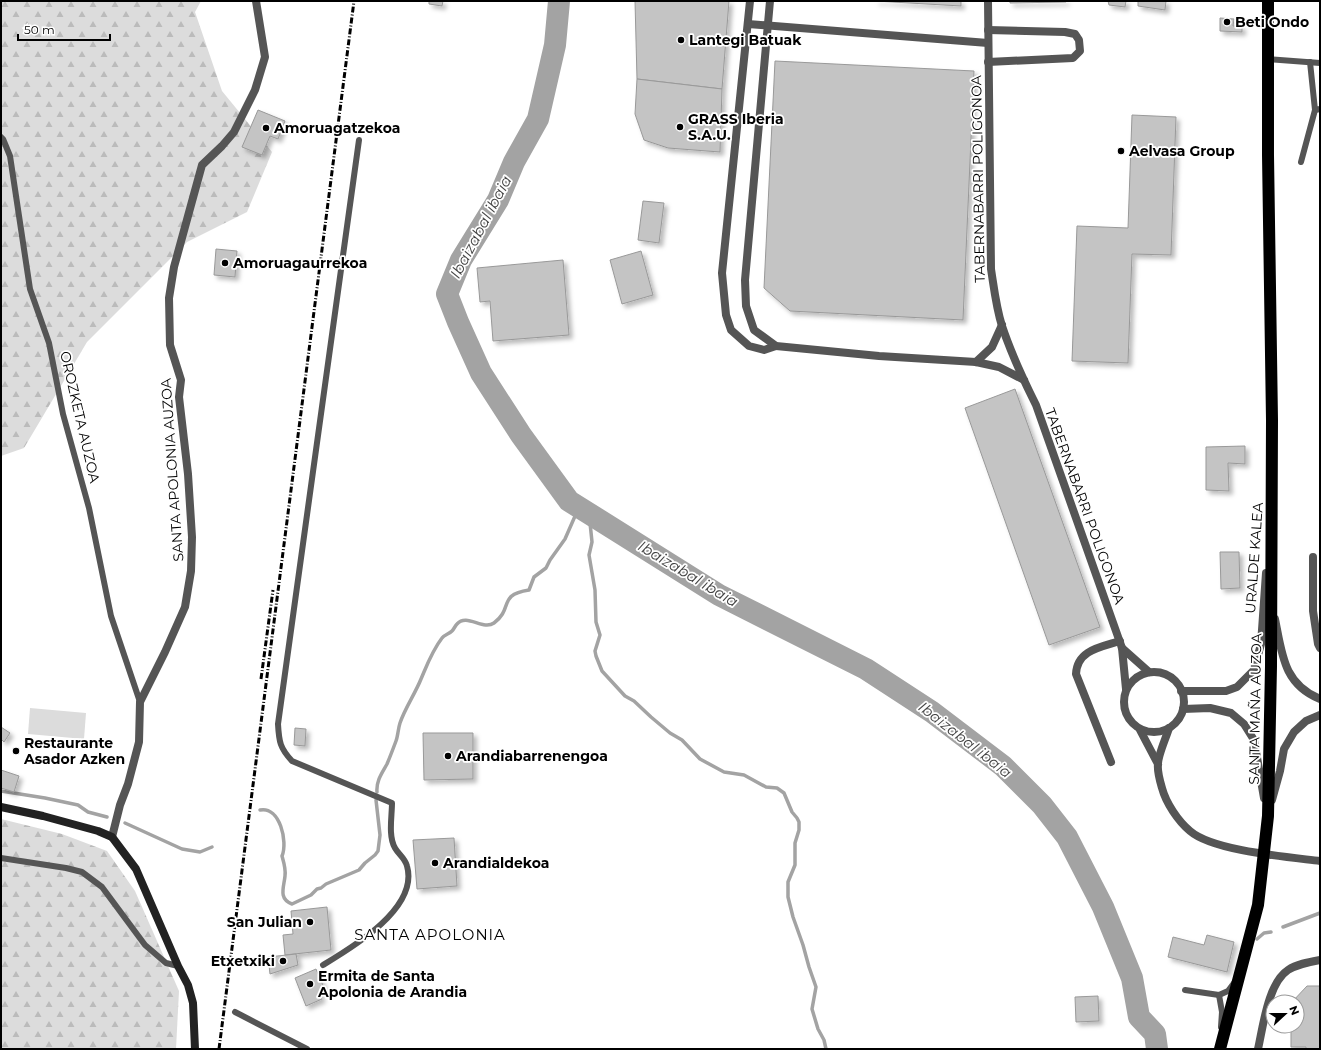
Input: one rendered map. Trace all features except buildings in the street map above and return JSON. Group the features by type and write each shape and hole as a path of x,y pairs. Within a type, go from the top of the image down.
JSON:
{"highway":[{"name":"SANTA MAÑA AUZOA","path":"1268,1 1272,486 1272,602 1268,816"},
{"path":"1220,1049 1258,905 1268,816"}],"street":[{"name":"SANTA APOLONIA AUZOA","path":"112,838 120,805 128,784 139,742 140,702 185,607 191,571 192,537 179,397 181,380 170,345 169,298 174,267 202,165 234,132 255,90 264,57 256,1"},
{"path":"750,1 722,273 726,315 731,330 749,346 764,350 776,346 878,356 976,362 999,367 1024,380"},
{"path":"770,1 745,280 746,306 754,330 776,346"},
{"name":"TABERNABARRI POLIGONOA","path":"988,1 991,269 995,295 1002,325 1024,380 1036,405 1121,644"},
{"path":"748,24 988,43"},
{"path":"988,30 1065,32 1075,34 1079,40 1080,51 1073,58 988,62"},
{"path":"976,362 992,347 1002,325"},
{"name":"URALDE KALEA","path":"1181,691 1226,691 1237,687 1254,670 1261,644 1272,486"},
{"path":"1313,557 1313,611 1318,644 1320,648"},
{"name":"SANTA MAÑA AUZOA","path":"1272,602 1283,656 1290,676 1301,688 1320,699"},
{"path":"1121,644 1149,672"},
{"path":"1121,644 1126,689 1124,708 1127,717 1132,724 1140,730 1158,732 1169,728 1180,717 1184,700 1176,682 1168,676 1149,672 1132,681 1126,689"},
{"path":"1111,762 1076,674 1079,660 1091,651 1121,644"},
{"name":"SANTA MAÑA AUZOA","path":"1183,709 1210,708 1231,713 1244,724 1254,740 1268,816"},
{"name":"SANTA MAÑA AUZOA","path":"1268,816 1280,771 1284,749 1294,732 1306,721 1320,715"},
{"path":"1158,764 1169,728"},
{"path":"1140,730 1158,764 1162,789 1169,806 1190,831 1212,843 1238,850 1320,861"},
{"path":"1,807 43,816 98,831 112,838 136,869 178,966 188,985 193,1003 195,1049"},
{"path":"1258,1049 1270,996 1276,982 1287,970 1320,960"}],"lane":[{"path":"1268,59 1320,63"},
{"path":"1301,162 1317,109 1310,62"},
{"name":"OROZKETA AUZOA","path":"1,138 3,139 10,156 30,289 49,343 63,414 88,508 111,616 140,702"},
{"path":"323,965 379,927 392,913 405,894 408,882 408,867 404,857 395,848 392,840 392,803 292,761 284,752 279,741 278,724 359,140"},
{"path":"1,858 66,868 82,872 102,887 145,945 166,963 178,966"},
{"path":"1185,990 1219,995 1228,991 1239,978"},
{"path":"1219,995 1222,1012 1220,1049"},
{"path":"235,1012 307,1049"}],"green space":[{"path":"1,1 201,1 195,12 222,91 272,152 247,212 187,242 87,342 24,448 1,456"},
{"path":"30,708 86,713 84,739 28,734"},
{"path":"1,819 62,834 107,851 135,891 179,991 176,1049 1,1049"}],"waterway":[{"name":"Ibaizabal ibaia","path":"559,1 555,45 538,119 514,162 498,200 461,260 447,294 481,373 521,435 569,501 719,595 866,669 932,712 1003,766 1042,805 1067,837 1103,907 1132,978 1139,1017 1155,1034 1157,1049"},
{"path":"377,792 378,781 387,764 396,741 402,717 419,685 438,643 461,621 465,620 485,625 494,623 500,617 509,599 513,595 529,590 534,577 546,568 565,539 579,507"},
{"path":"589,513 592,542 589,555 595,590 596,622 600,635 595,651 602,671 625,696 634,701 670,733 682,740 700,759 724,772 744,775 766,787 777,788 784,793 792,812 799,822 799,830 795,843 795,865 788,882 788,897 816,987 812,1009 826,1049"},
{"path":"1,791 78,805 88,812 107,817"},
{"path":"260,810 267,810 273,814 281,826 284,842 282,856 285,866 283,896 292,904 311,895 317,889 326,884 359,870 375,855 378,851 380,835 376,800"},
{"path":"125,823 182,849 200,852 212,847"},
{"path":"1283,927 1320,913"},
{"path":"1257,939 1264,933 1271,932"}],"railway":[{"path":"219,1049 354,1"},
{"path":"261,679 273,590"}],"place":[{"name":"Beti Ondo","path":"1227,22"},
{"name":"Lantegi Batuak","path":"681,40"},
{"name":"GRASS Iberia S.A.U.","path":"680,127"},
{"name":"Amoruagatzekoa","path":"266,128"},
{"name":"Aelvasa Group","path":"1121,151"},
{"name":"Amoruagaurrekoa","path":"225,263"},
{"name":"Restaurante Asador Azken","path":"16,751"},
{"name":"Arandiabarrenengoa","path":"448,756"},
{"name":"Arandialdekoa","path":"435,863"},
{"name":"San Julian","path":"310,922"},
{"name":"Etxetxiki","path":"283,961"},
{"name":"Ermita de Santa Apolonia de Arandia","path":"310,984"}],"district":[{"name":"SANTA APOLONIA","path":"430,935"}]}
